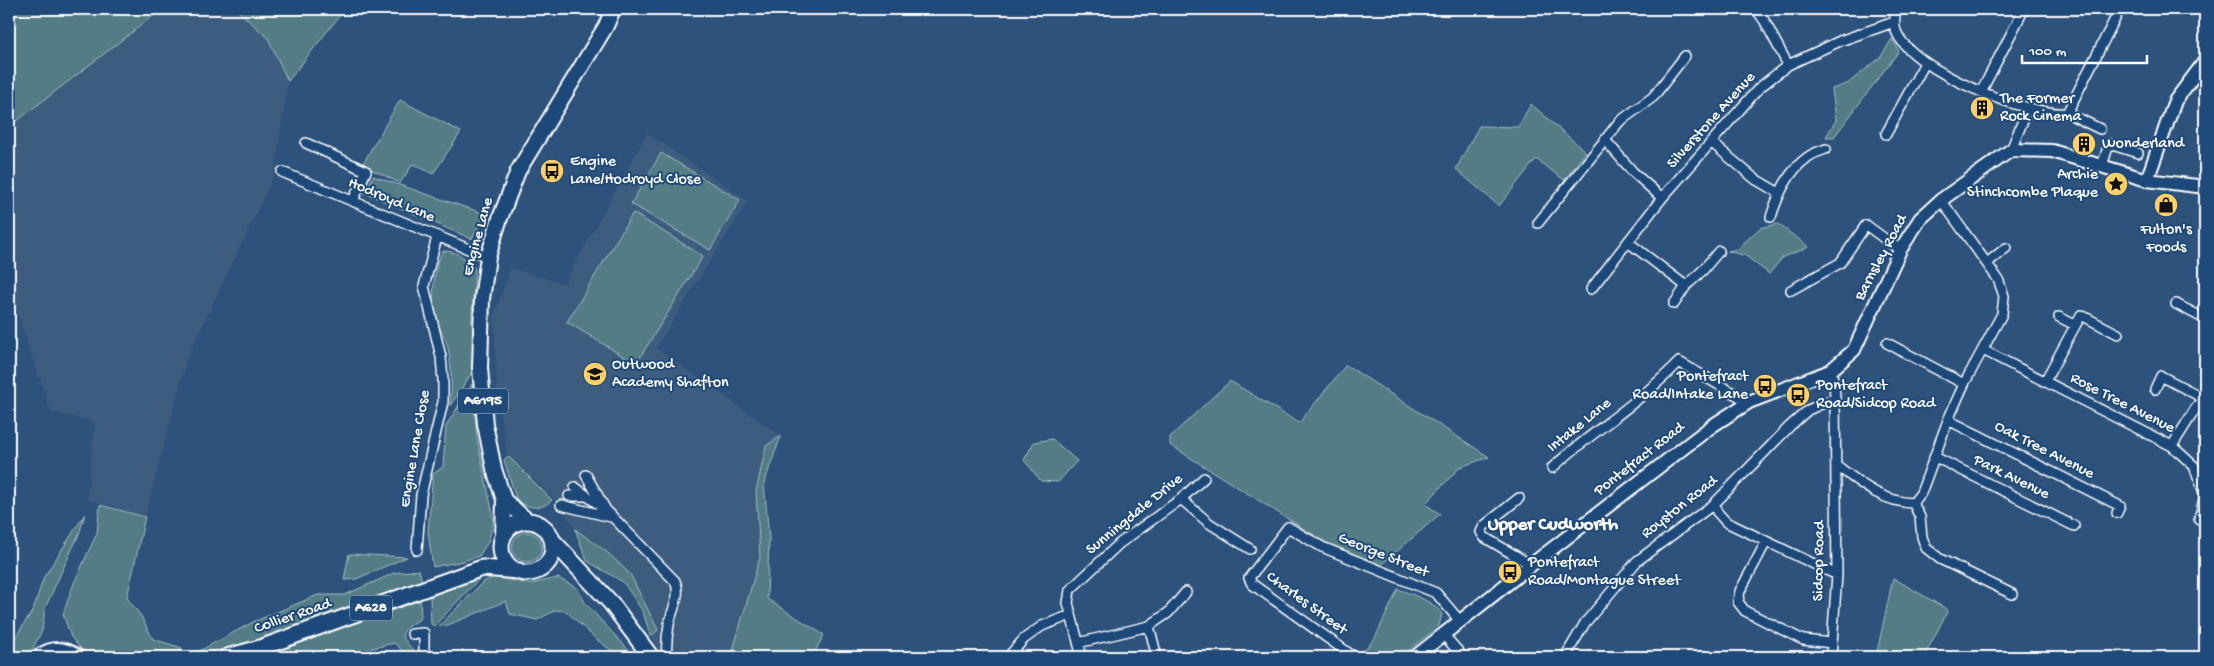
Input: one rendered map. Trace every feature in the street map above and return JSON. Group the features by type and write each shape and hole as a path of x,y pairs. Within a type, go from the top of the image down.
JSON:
{"highway":[{"path":"482,568 510,527 522,521 543,526 552,540 611,603 651,657"},
{"path":"541,568 551,556 552,540"},
{"path":"502,541 502,550 508,563 519,571"},
{"name":"A628","path":"519,571 531,572 541,568 560,567 581,572"},
{"name":"Collier Road","path":"228,657 260,648 482,568 519,571"},
{"path":"40,657 56,650 70,653 76,657"}],"main road":[{"name":"Engine Lane","path":"502,541 504,500 486,431 480,368 482,299 488,257 498,221 518,171 606,26 613,9"},
{"path":"504,500 528,521"}],"street":[{"path":"1756,9 1788,65"},
{"path":"1896,9 1894,22 1896,33 1906,47 1924,63 1947,77 1980,92 2028,108 2056,114 2067,113 2100,129"},
{"path":"1980,92 2024,9"},
{"path":"2067,113 2120,9"},
{"name":"Silverstone Avenue","path":"1591,289 1662,198 1759,88 1788,65 1840,41 1894,22"},
{"path":"1538,223 1619,122 1653,97 1686,56"},
{"path":"2147,180 2175,101 2205,60"},
{"path":"1886,134 1924,63"},
{"path":"2028,108 2011,150 2052,151 2147,180 2205,187"},
{"path":"1605,140 1633,172 1662,198"},
{"path":"1711,142 1755,180 1779,193"},
{"path":"306,143 366,171 353,201"},
{"path":"2102,166 2109,144 2138,153"},
{"path":"1771,217 1779,193 1795,170 1808,156 1826,149"},
{"name":"Barnsley Road","path":"1830,371 1854,350 1900,250 1920,219 1941,200 2011,150"},
{"name":"Hodroyd Lane","path":"282,172 488,257"},
{"path":"1913,503 1921,493 1948,420 1964,384 2002,314 2004,296 1998,279 1941,200"},
{"path":"1791,290 1840,263 1866,225 1900,250"},
{"name":"Engine Lane Close","path":"417,550 421,495 443,402 441,357 424,286 437,237"},
{"path":"1628,242 1686,286"},
{"path":"1987,263 2006,248"},
{"path":"1674,304 1686,286 1719,251"},
{"path":"2176,304 2205,319"},
{"path":"2045,381 2081,315 2118,334"},
{"path":"2059,316 2075,325"},
{"path":"1887,343 1964,384"},
{"name":"Rose Tree Avenue","path":"1983,350 2172,446 2194,466 2205,495 2199,519"},
{"name":"Intake Lane","path":"1552,468 1569,452 1654,388 1679,362 1749,402"},
{"path":"1830,371 1834,380 1835,398"},
{"name":"Pontefract Road","path":"1415,657 1531,564 1712,426 1749,402 1830,371"},
{"path":"2154,389 2161,376 2205,398 2196,408 2172,446"},
{"name":"Sidcop Road","path":"1831,657 1837,575 1835,398"},
{"name":"Royston Road","path":"1564,657 1585,623 1637,561 1714,504 1808,410 1835,398"},
{"name":"Oak Tree Avenue","path":"1948,420 2120,506 2117,513"},
{"name":"Park Avenue","path":"1935,458 2074,526"},
{"path":"1836,465 1878,495 1898,503 1913,503"},
{"name":"Sunningdale Drive","path":"1082,657 1068,603 1070,590 1120,543 1181,499 1204,478"},
{"path":"609,514 587,496 580,481 609,514 675,581 678,587 669,624 667,657"},
{"path":"569,496 587,496"},
{"path":"1519,498 1484,526 1481,532 1484,537 1531,564"},
{"path":"1181,499 1204,520 1250,549"},
{"path":"1913,503 1920,517 1922,537 1926,548 1940,559 2012,594"},
{"path":"1714,504 1716,512 1726,522 1837,575"},
{"path":"562,505 609,514"},
{"name":"George Street","path":"1254,572 1288,527 1322,547 1436,593 1460,621"},
{"path":"1766,542 1740,591 1738,602 1745,611 1803,640 1832,643"},
{"name":"Charles Street","path":"1254,572 1249,578 1252,584 1354,657"},
{"path":"1078,643 1149,626 1168,613 1186,592"},
{"path":"1008,657 1024,639 1042,626 1071,615"},
{"path":"1149,626 1157,657"},
{"path":"412,634 424,633 424,657"},
{"path":"1443,634 1463,657"}],"shaded area":[{"path":"162,9 238,9 268,38 288,81 274,176 187,358 145,517 87,499 95,422 51,412 9,289 9,127"},
{"name":"Outwood Academy Shafton","path":"647,133 748,201 656,348 781,436 766,446 756,492 760,557 731,657 662,657 651,636 658,630 630,574 607,552 575,529 558,503 508,456 497,400 494,315 511,268 564,284"}],"green space":[{"path":"9,9 162,9 9,127"},
{"path":"236,9 345,9 288,81 268,38"},
{"path":"1892,39 1899,51 1834,137 1826,137 1836,120 1832,89 1847,84 1880,58"},
{"path":"400,100 461,132 433,174 413,164 400,183 362,165"},
{"path":"1531,104 1586,152 1564,180 1536,159 1499,206 1456,169 1479,126 1518,127"},
{"path":"661,153 740,200 710,250 631,204"},
{"path":"373,176 485,214 472,239 365,193"},
{"path":"633,213 703,256 636,364 567,322"},
{"path":"1778,224 1809,247 1783,257 1769,274 1746,256 1728,251 1737,249 1760,228"},
{"path":"443,251 453,252 461,256 475,269 472,313 473,371 450,406 451,377 449,355 447,344 434,312 435,274"},
{"path":"1346,365 1489,457 1460,467 1425,504 1440,514 1381,565 1325,542 1170,445 1170,437 1230,381 1299,423"},
{"path":"472,384 477,438 494,520 488,542 479,556 433,567 428,533 433,474 443,467 446,426"},
{"path":"781,436 764,483 769,538 767,599 824,635 812,657 731,657 760,557 756,492 766,446"},
{"path":"1052,439 1077,461 1058,482 1041,481 1024,460 1034,442"},
{"path":"508,456 552,500 539,507 517,501 504,460"},
{"path":"100,505 145,517 127,598 141,616 153,639 182,648 176,657 103,657 82,650 71,637 63,614 74,583 97,533"},
{"path":"85,514 79,534 45,608 42,631 28,657 9,657 9,647 33,610 44,577"},
{"path":"575,529 607,552 630,574 658,630 651,636 642,610 623,582 587,561"},
{"path":"527,532 538,536 542,547 538,558 527,562 516,558 512,547 516,536"},
{"path":"349,554 407,557 356,579 344,580"},
{"path":"419,570 422,581 259,642 190,656 253,622 318,595 345,595 394,573"},
{"path":"481,577 434,626 431,624 430,596"},
{"path":"493,577 530,584 558,578 577,588 586,604 635,657 621,657 597,640 566,611 556,610 537,620 510,614 506,601 448,625 439,626 483,582"},
{"path":"1893,578 1948,610 1924,657 1876,657"},
{"path":"1398,589 1422,598 1438,609 1442,614 1439,626 1400,657 1369,657 1362,653 1375,638"},
{"path":"420,600 421,618 406,628 402,635 417,657 405,657 405,653 394,643 338,657 260,657"}],"place":[{"name":"The Former Rock Cinema","path":"1982,108"},
{"name":"Wonderland","path":"2084,144"},
{"name":"Engine Lane/Hodroyd Close","path":"552,171"},
{"name":"Archie Stinchcombe Plaque","path":"2116,184"},
{"name":"Fulton's Foods","path":"2166,205"},
{"name":"Outwood Academy Shafton","path":"595,374"},
{"name":"Pontefract Road/Intake Lane","path":"1765,386"},
{"name":"Pontefract Road/Sidcop Road","path":"1798,395"},
{"name":"Pontefract Road/Montague Street","path":"1510,572"}],"district":[{"name":"Upper Cudworth","path":"1553,525"}]}
